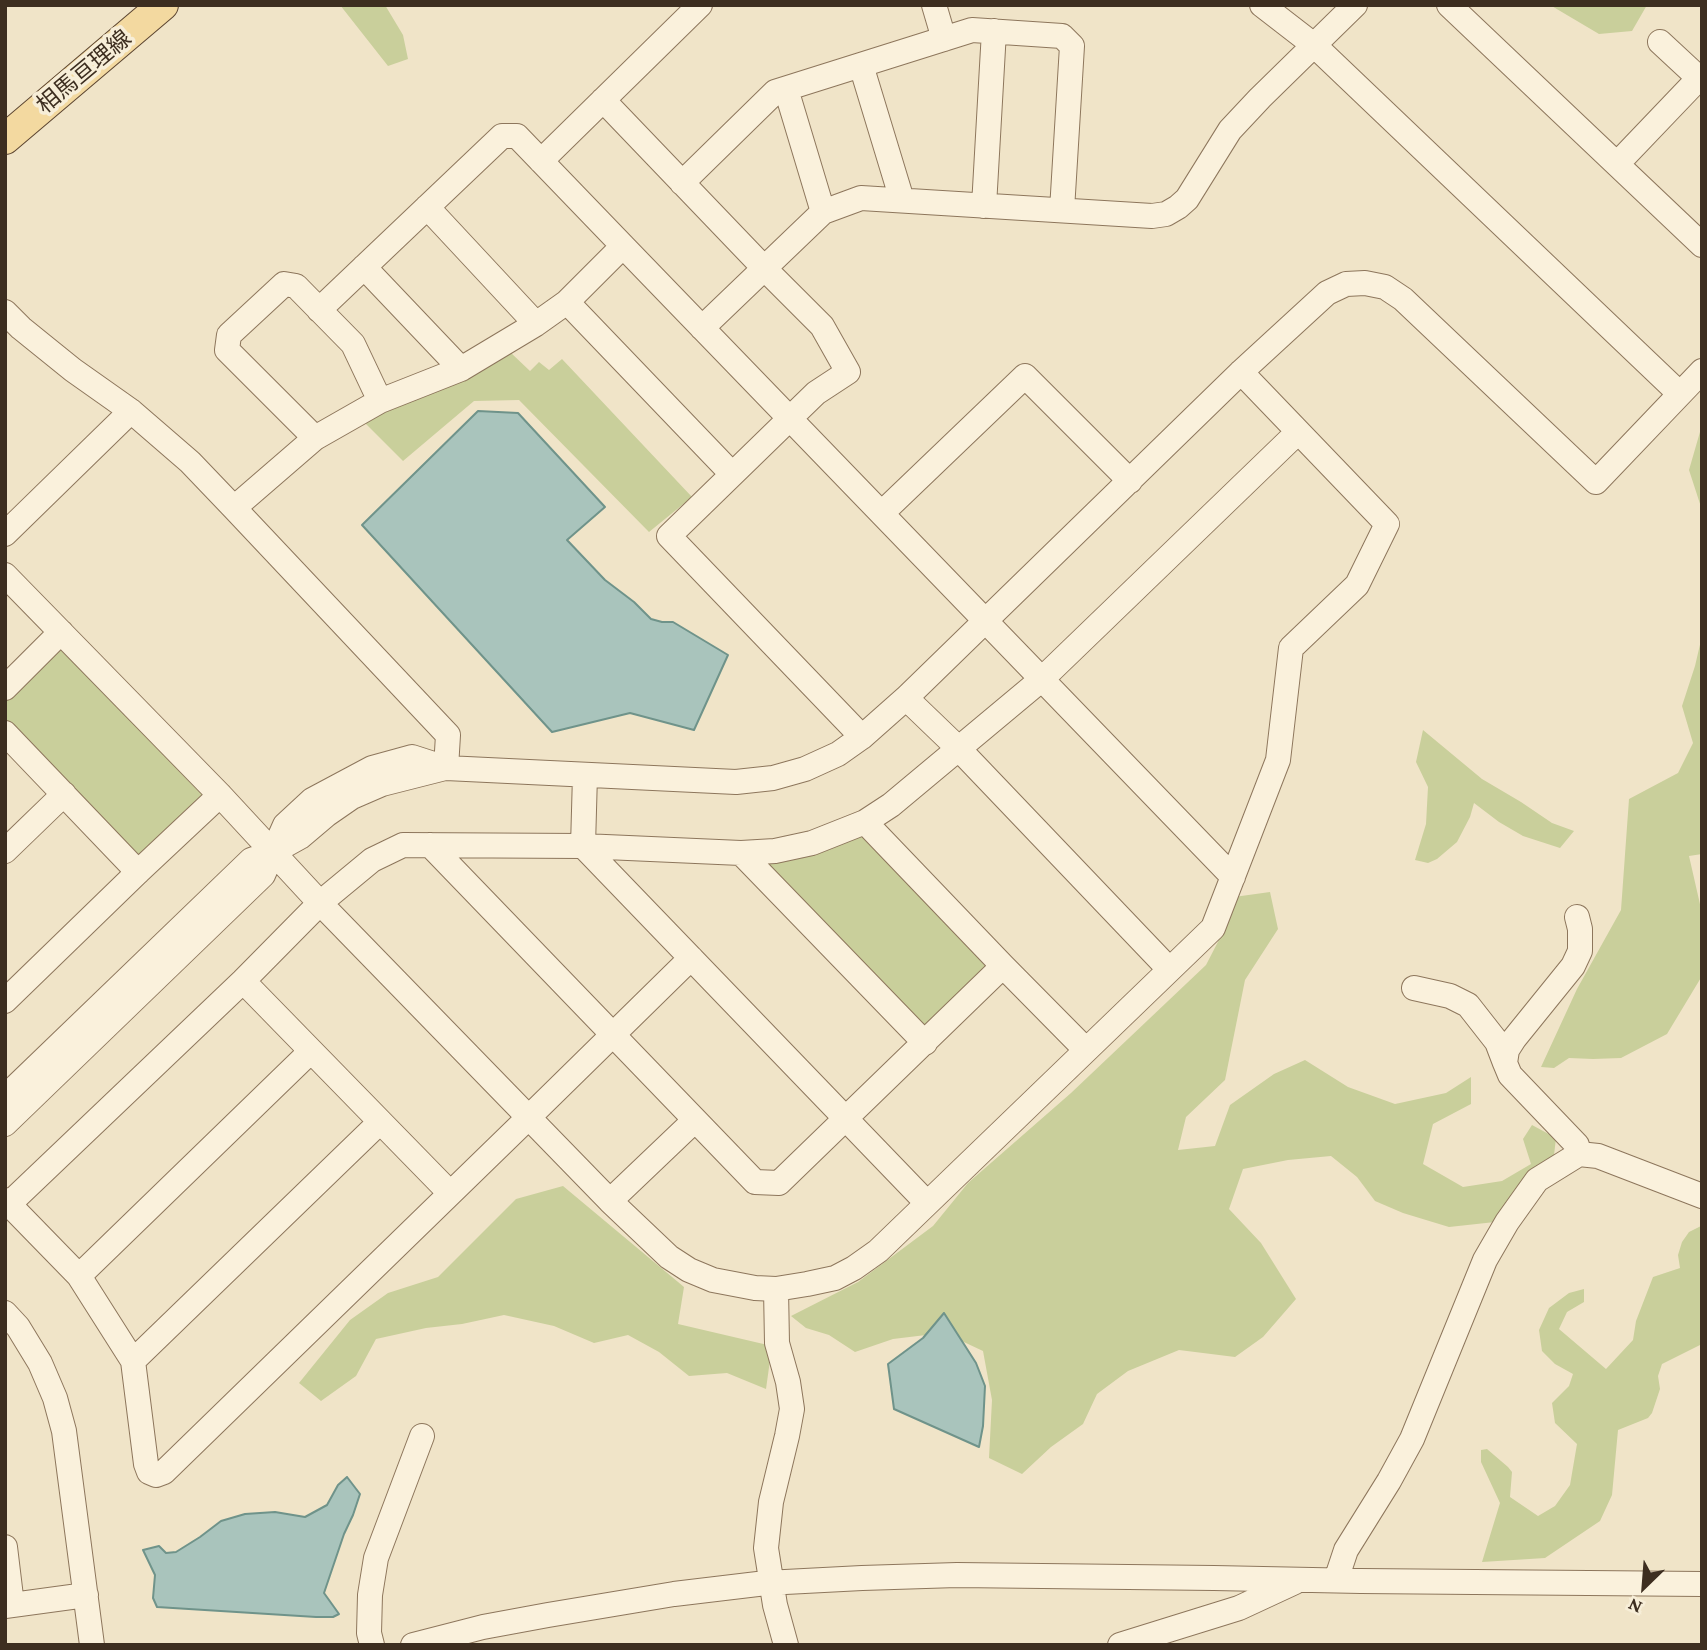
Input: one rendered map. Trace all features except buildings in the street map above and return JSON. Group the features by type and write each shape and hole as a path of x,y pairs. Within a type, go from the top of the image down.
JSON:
{"main road":[{"name":"相馬亘理線","path":"5,139 163,5"}],"street":[{"path":"541,161 700,5"},
{"path":"934,5 944,39"},
{"path":"1262,5 1315,46 1680,394"},
{"path":"702,328 823,212 861,198 1152,216 1166,214 1186,199 1230,130 1355,5"},
{"path":"1449,5 1702,245"},
{"path":"682,183 775,92 972,30 1062,36 1072,46 1062,210"},
{"path":"984,206 994,32"},
{"path":"1617,164 1701,78 1660,42"},
{"path":"861,65 902,200"},
{"path":"786,89 823,212"},
{"path":"603,100 822,326 848,372 816,393 669,536 862,737"},
{"path":"319,310 502,136 517,136 1233,877"},
{"path":"427,207 537,324"},
{"path":"234,508 316,438 380,401 461,369 537,324 567,302 624,246"},
{"path":"364,267 461,369"},
{"path":"5,1124 263,875 285,825 312,800 372,768 412,757 446,768 736,782 773,778 804,769 838,754 862,737 906,698 1241,372 1327,293 1346,284 1365,283 1385,287 1403,299 1596,482 1702,371"},
{"path":"316,438 226,350 229,335 284,284 296,286 353,344 380,401"},
{"path":"567,302 732,474"},
{"path":"5,312 73,370 131,411 190,462 449,735 446,768"},
{"path":"5,575 220,795 320,903 668,1257 713,1280 755,1289 807,1284 835,1278 855,1268 878,1251 1213,928 1278,760 1291,648 1357,585 1387,524 1241,372"},
{"path":"882,513 1026,376 1130,481"},
{"path":"5,534 131,411"},
{"path":"691,958 164,1472 156,1475 149,1472 133,1361 79,1276 7,1202 243,981 320,903 372,860 403,845 583,846 741,853 775,851 812,843 865,822 891,805 1042,679 1298,432"},
{"path":"5,688 61,632"},
{"path":"906,698 958,748 1169,969"},
{"path":"5,733 138,872"},
{"path":"585,775 583,846 927,1203"},
{"path":"5,851 64,794"},
{"path":"5,1001 220,795"},
{"path":"865,822 1086,1050"},
{"path":"430,845 755,1182 779,1183 1003,966"},
{"path":"5,1097 251,860 273,852"},
{"path":"741,853 925,1042"},
{"path":"1505,1063 1507,1050 1514,1039 1573,966 1580,951 1577,917"},
{"path":"243,981 450,1193"},
{"path":"1414,988 1450,996 1468,1005 1497,1042 1510,1075 1577,1145 1579,1154"},
{"path":"79,1276 311,1051"},
{"path":"610,1200 695,1120"},
{"path":"133,1361 380,1122"},
{"path":"1336,1580 1346,1550 1412,1439 1485,1260 1507,1222 1537,1181 1579,1154 1598,1156 1702,1196"},
{"path":"776,1289 777,1343 792,1409 771,1502 766,1548 775,1605 786,1645"},
{"path":"5,1313 18,1327 40,1363 55,1398 64,1431 92,1645"},
{"path":"373,1645 369,1633 370,1595 376,1558 422,1436"},
{"path":"5,1546 9,1606 86,1595"},
{"path":"413,1645 548,1615 674,1594 772,1583 957,1575 1702,1584"},
{"path":"1120,1645 1239,1608 1302,1579"}],"green space":[{"path":"340,5 385,5 403,35 408,59 388,66"},
{"path":"1550,5 1647,5 1632,31 1599,34"},
{"path":"510,352 530,371 539,362 549,370 562,359 692,497 649,532 519,400 474,401 403,461 363,421"},
{"path":"1702,425 1702,510 1689,470"},
{"path":"1702,636 1702,854 1689,856 1702,913 1702,976 1667,1034 1621,1058 1569,1058 1554,1068 1541,1067 1577,989 1621,910 1629,799 1678,773 1693,743 1682,706"},
{"path":"57,650 65,650 205,793 143,856 136,856 5,722 5,698"},
{"path":"1423,730 1482,779 1552,823 1574,831 1560,848 1523,836 1474,803 1457,842 1428,863 1415,860 1426,824 1428,787 1416,762"},
{"path":"863,835 987,962 984,972 928,1027 922,1027 767,870 769,862"},
{"path":"1270,892 1278,929 1245,980 1225,1080 1186,1117 1178,1150 1215,1146 1230,1105 1274,1074 1305,1060 1348,1087 1395,1104 1446,1093 1471,1077 1471,1104 1433,1124 1423,1164 1463,1187 1502,1181 1531,1164 1523,1139 1532,1125 1556,1138 1553,1164 1495,1222 1449,1227 1403,1213 1375,1201 1357,1177 1331,1156 1288,1160 1243,1169 1229,1209 1261,1243 1296,1299 1263,1337 1235,1357 1179,1350 1128,1371 1097,1394 1083,1424 1051,1447 1022,1474 989,1458 992,1400 983,1351 951,1336 926,1335 893,1339 855,1352 829,1335 806,1328 791,1316 858,1282 933,1226 968,1183 1071,1093 1206,965 1222,934 1234,897"},
{"path":"563,1186 684,1287 678,1324 772,1346 766,1389 727,1373 689,1376 659,1352 628,1335 594,1343 554,1326 504,1315 376,1339 356,1376 321,1401 299,1383 350,1320 388,1293 438,1277 516,1199"},
{"path":"1701,1226 1702,1344 1662,1364 1658,1376 1660,1389 1652,1413 1648,1418 1618,1430 1612,1495 1600,1521 1545,1558 1482,1562 1500,1503 1481,1462 1481,1450 1487,1449 1508,1467 1512,1472 1510,1497 1538,1516 1555,1506 1570,1485 1577,1444 1555,1423 1552,1403 1569,1386 1573,1374 1555,1364 1542,1351 1539,1330 1549,1308 1569,1293 1584,1289 1584,1302 1567,1312 1559,1329 1606,1369 1633,1340 1636,1321 1653,1277 1680,1268 1678,1255 1682,1242 1689,1232"}],"water":[{"path":"478,411 518,413 605,507 567,540 605,580 651,619 673,622 728,655 694,730 630,713 552,732 362,525"},
{"path":"944,1313 976,1363 985,1386 979,1447 894,1409 888,1364 923,1338"},
{"path":"347,1477 360,1494 324,1593 339,1614 333,1617 316,1617 157,1607 153,1598 155,1575 143,1550 159,1546 166,1553 176,1552 221,1521 245,1514 275,1512 305,1517 327,1505 338,1485"}]}
